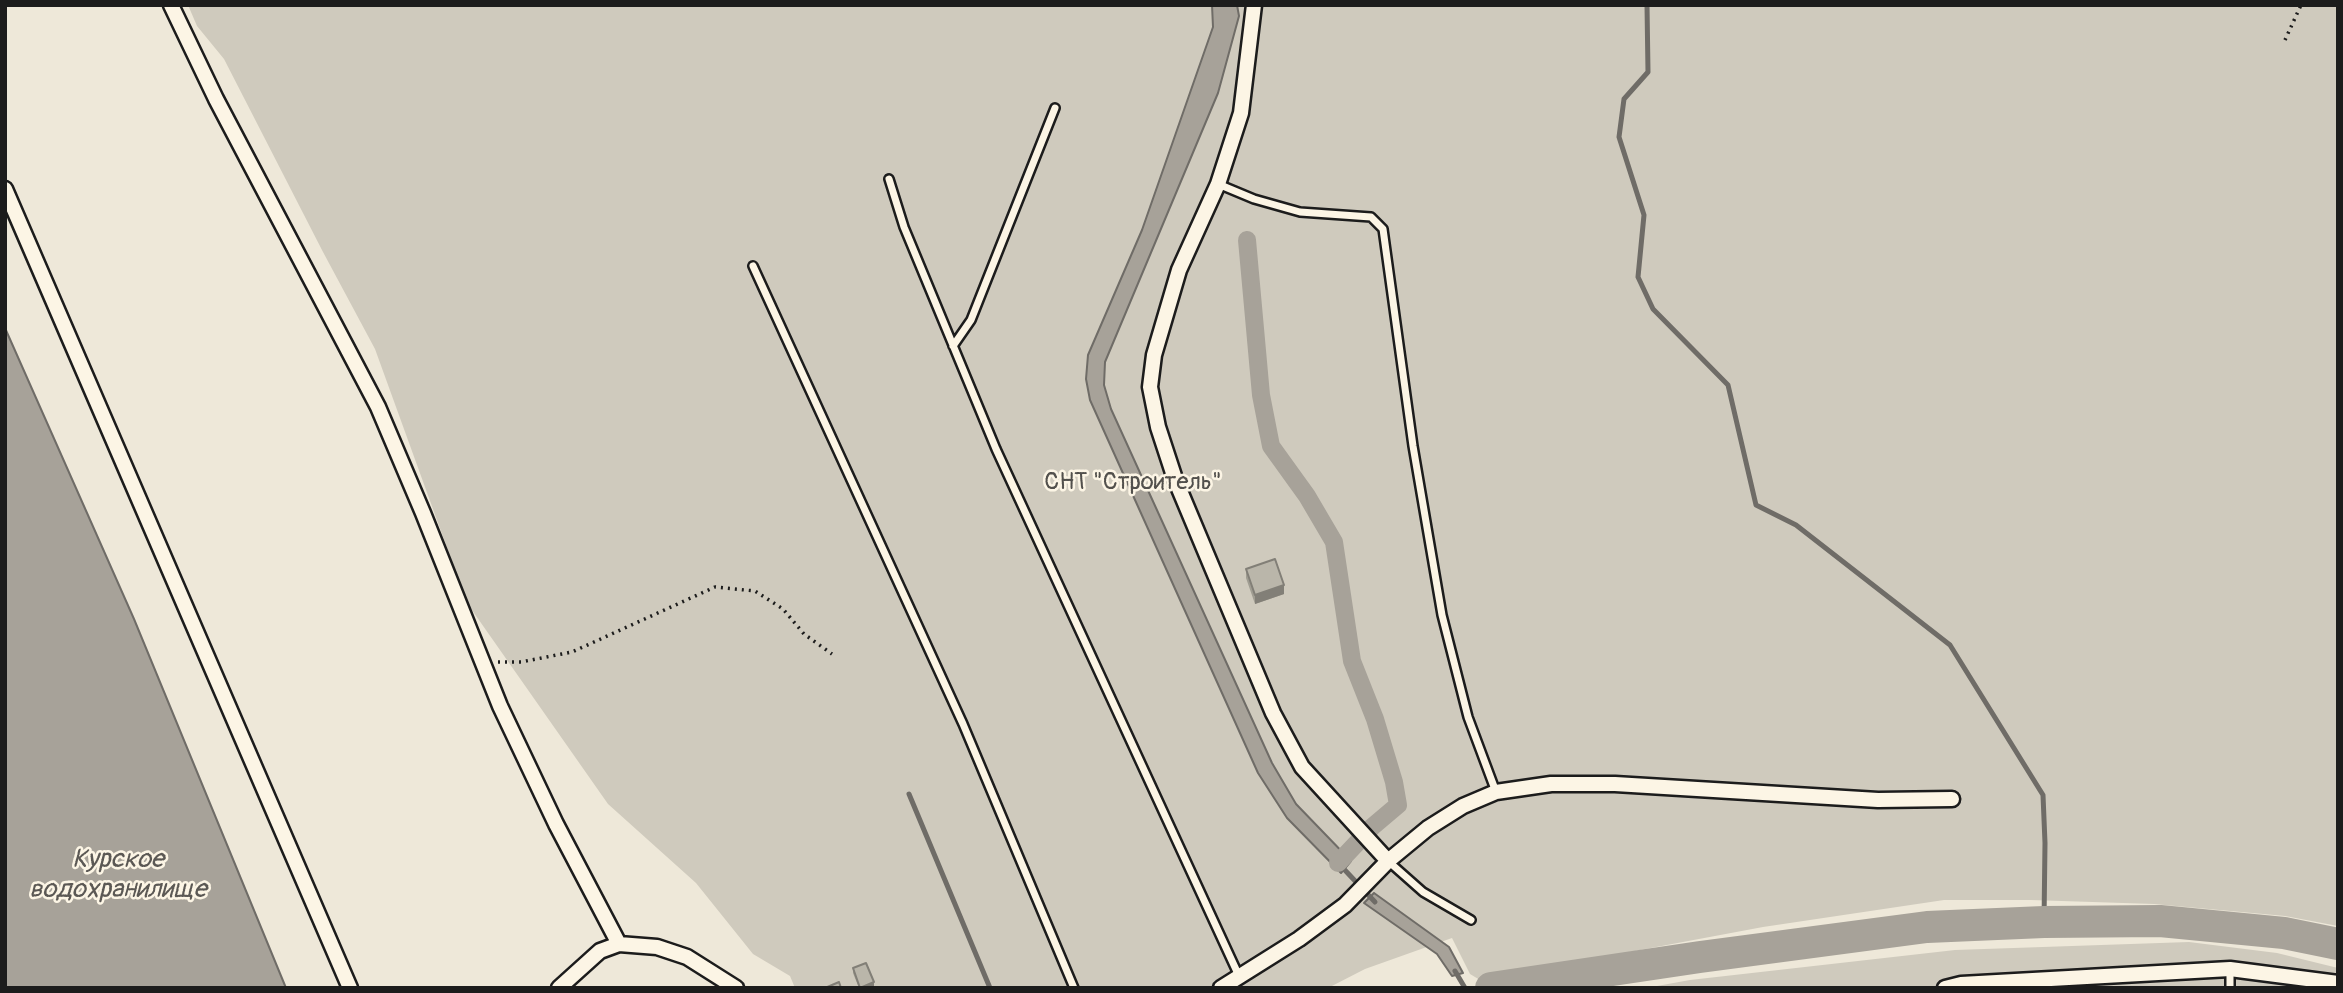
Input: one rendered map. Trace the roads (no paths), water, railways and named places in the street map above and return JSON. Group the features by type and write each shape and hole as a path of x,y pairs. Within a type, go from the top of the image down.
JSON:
{"street":[{"path":"171,5 216,99 378,407 500,706 556,824 619,944"},
{"path":"1254,5 1241,113 1218,184 1179,270 1154,355 1150,387 1158,427 1175,479 1273,713 1302,767 1388,861"},
{"path":"5,189 350,988"},
{"path":"1221,988 1299,939 1345,905 1388,861 1428,828 1462,806 1496,792 1551,784 1615,783 1878,800 1952,799"},
{"path":"559,988 600,951 619,944 657,947 687,957 736,988"},
{"path":"1945,988 2230,969 2338,983"}],"lane":[{"path":"953,346 971,320 1055,108"},
{"path":"889,178 904,227 996,449 1239,976"},
{"path":"1218,184 1254,199 1300,212 1371,217 1383,229 1413,446 1442,615 1468,717 1496,792"},
{"path":"753,266 964,724 1074,988"},
{"path":"1388,861 1423,892 1471,920"},
{"path":"2230,969 2230,988"}],"water":[{"path":"1212,5 1237,5 1239,16 1218,93 1105,362 1104,385 1111,409 1272,763 1296,804 1351,861 1341,873 1287,818 1258,773 1090,400 1086,379 1088,355 1142,230 1213,27"},
{"name":"Курское водохранилище","path":"5,328 134,619 286,988 5,988"},
{"path":"1374,893 1449,947 1463,973 1452,976 1437,954 1364,903"}],"waterway":[{"path":"1647,5 1648,72 1624,99 1619,137 1644,215 1638,277 1653,309 1728,385 1756,505 1796,525 1950,645 2043,795 2044,922"},
{"path":"1247,240 1261,395 1271,446 1307,496 1334,542 1352,661 1375,719 1398,805 1372,827 1338,863"},
{"path":"909,794 990,988"},
{"path":"1341,866 1375,902"},
{"path":"1491,988 1927,927 2160,921 2284,933 2338,944"},
{"path":"1455,971 1465,988"}],"park label":[{"name":"СНТ \"Строитель\"","path":"1133,483"}]}
